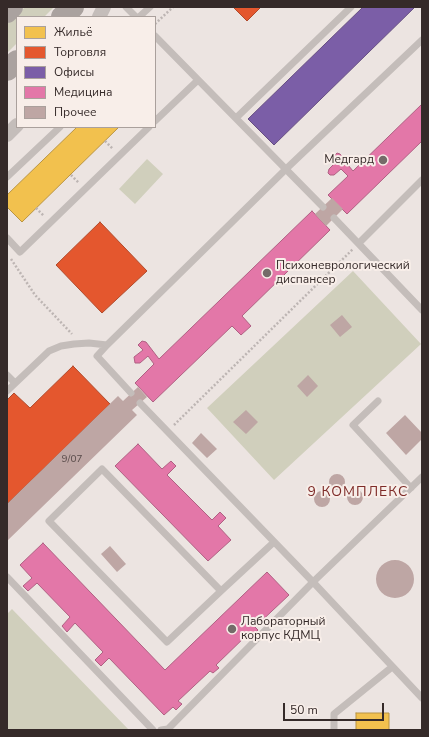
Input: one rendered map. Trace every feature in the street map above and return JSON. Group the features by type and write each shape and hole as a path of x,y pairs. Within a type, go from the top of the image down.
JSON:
{"main road":[{"path":"7,12 12,7"},
{"path":"63,16 73,7"},
{"path":"7,70 16,62"}],"street":[{"path":"100,16 104,7"},
{"path":"7,135 16,126"}],"lane":[{"path":"126,7 135,16"},
{"path":"140,16 150,7"},
{"path":"236,118 351,7"},
{"path":"156,38 323,207"},
{"path":"131,393 97,356 286,169 422,40"},
{"path":"156,120 198,80"},
{"path":"7,177 59,128"},
{"path":"7,238 20,252 148,128"},
{"path":"359,243 422,180"},
{"path":"334,218 422,310"},
{"path":"7,390 49,351 61,346 80,343 107,345"},
{"path":"7,375 15,383"},
{"path":"378,401 353,425 411,488"},
{"path":"140,403 313,582 422,698"},
{"path":"221,591 102,469 49,521 167,642 274,542"},
{"path":"161,730 168,729 313,582 422,477"},
{"path":"7,577 153,730"},
{"path":"334,730 334,714 392,667"}],"path":[{"path":"156,23 173,7"},
{"path":"168,431 359,243"},
{"path":"14,262 36,295 80,343"}],"green space":[{"path":"25,7 54,7 45,16 16,16 16,44 7,53 7,24"},
{"path":"147,159 163,174 135,204 119,189"},
{"path":"353,271 421,344 274,480 207,408"},
{"path":"12,609 129,730 7,730 7,614"}],"building: Жильё":[{"path":"76,128 118,128 22,222 7,207 7,195"},
{"path":"356,713 389,713 389,730 356,730"}],"building: Торговля":[{"path":"233,7 261,7 247,21"},
{"path":"100,222 147,271 102,313 56,265"},
{"path":"73,366 110,404 7,504 7,400 14,393 30,408"}],"building: Офисы":[{"path":"363,7 415,7 274,145 248,119"}],"building: Медицина":[{"name":"Медгард","path":"422,104 422,141 347,214 328,195 348,176 341,169 334,175 330,175 328,173 329,169 336,162 332,158 337,153 340,154 353,171"},
{"name":"Психоневрологический диспансер","path":"312,211 330,230 242,316 251,326 241,335 232,326 153,402 135,383 154,364 148,356 140,363 135,363 134,357 143,350 138,345 142,341 146,342 159,359"},
{"path":"138,444 162,469 171,461 176,466 167,475 212,520 220,512 226,518 218,526 231,540 208,561 115,466"},
{"name":"Лабораторный корпус КДМЦ","path":"43,543 165,670 267,572 289,595 255,627 258,630 252,636 249,633 216,665 219,668 213,673 210,671 178,701 182,704 176,710 173,707 164,715 109,658 101,666 95,660 103,652 75,623 67,632 62,626 70,617 37,583 28,591 23,586 32,578 20,565"}],"building: Прочее":[{"path":"332,198 343,209 326,226 315,214"},
{"path":"342,315 352,327 340,337 330,325"},
{"path":"308,375 318,386 307,397 297,386"},
{"path":"138,387 147,397 132,410 137,415 7,541 7,504 118,396 123,401"},
{"path":"246,410 258,422 246,434 233,422"},
{"path":"405,415 422,433 422,439 406,455 386,433"},
{"path":"201,433 217,449 207,458 192,443"},
{"path":"337,474 343,476 345,482 343,488 337,490 331,488 329,482 331,476"},
{"path":"355,489 361,491 363,497 361,503 355,505 349,503 347,497 349,491"},
{"path":"322,491 328,493 330,499 328,505 322,507 316,505 314,499 316,493"},
{"path":"110,546 126,564 117,572 101,554"},
{"path":"391,560 399,560 409,565 413,572 413,586 409,593 399,598 391,598 381,593 379,590 376,583 376,575 381,565 384,563"}],"place":[{"name":"Медгард","path":"383,160"},
{"name":"Психоневрологический диспансер","path":"267,273"},
{"name":"Лабораторный корпус КДМЦ","path":"232,629"}],"district":[{"name":"9 КОМПЛЕКС","path":"358,493"}]}
